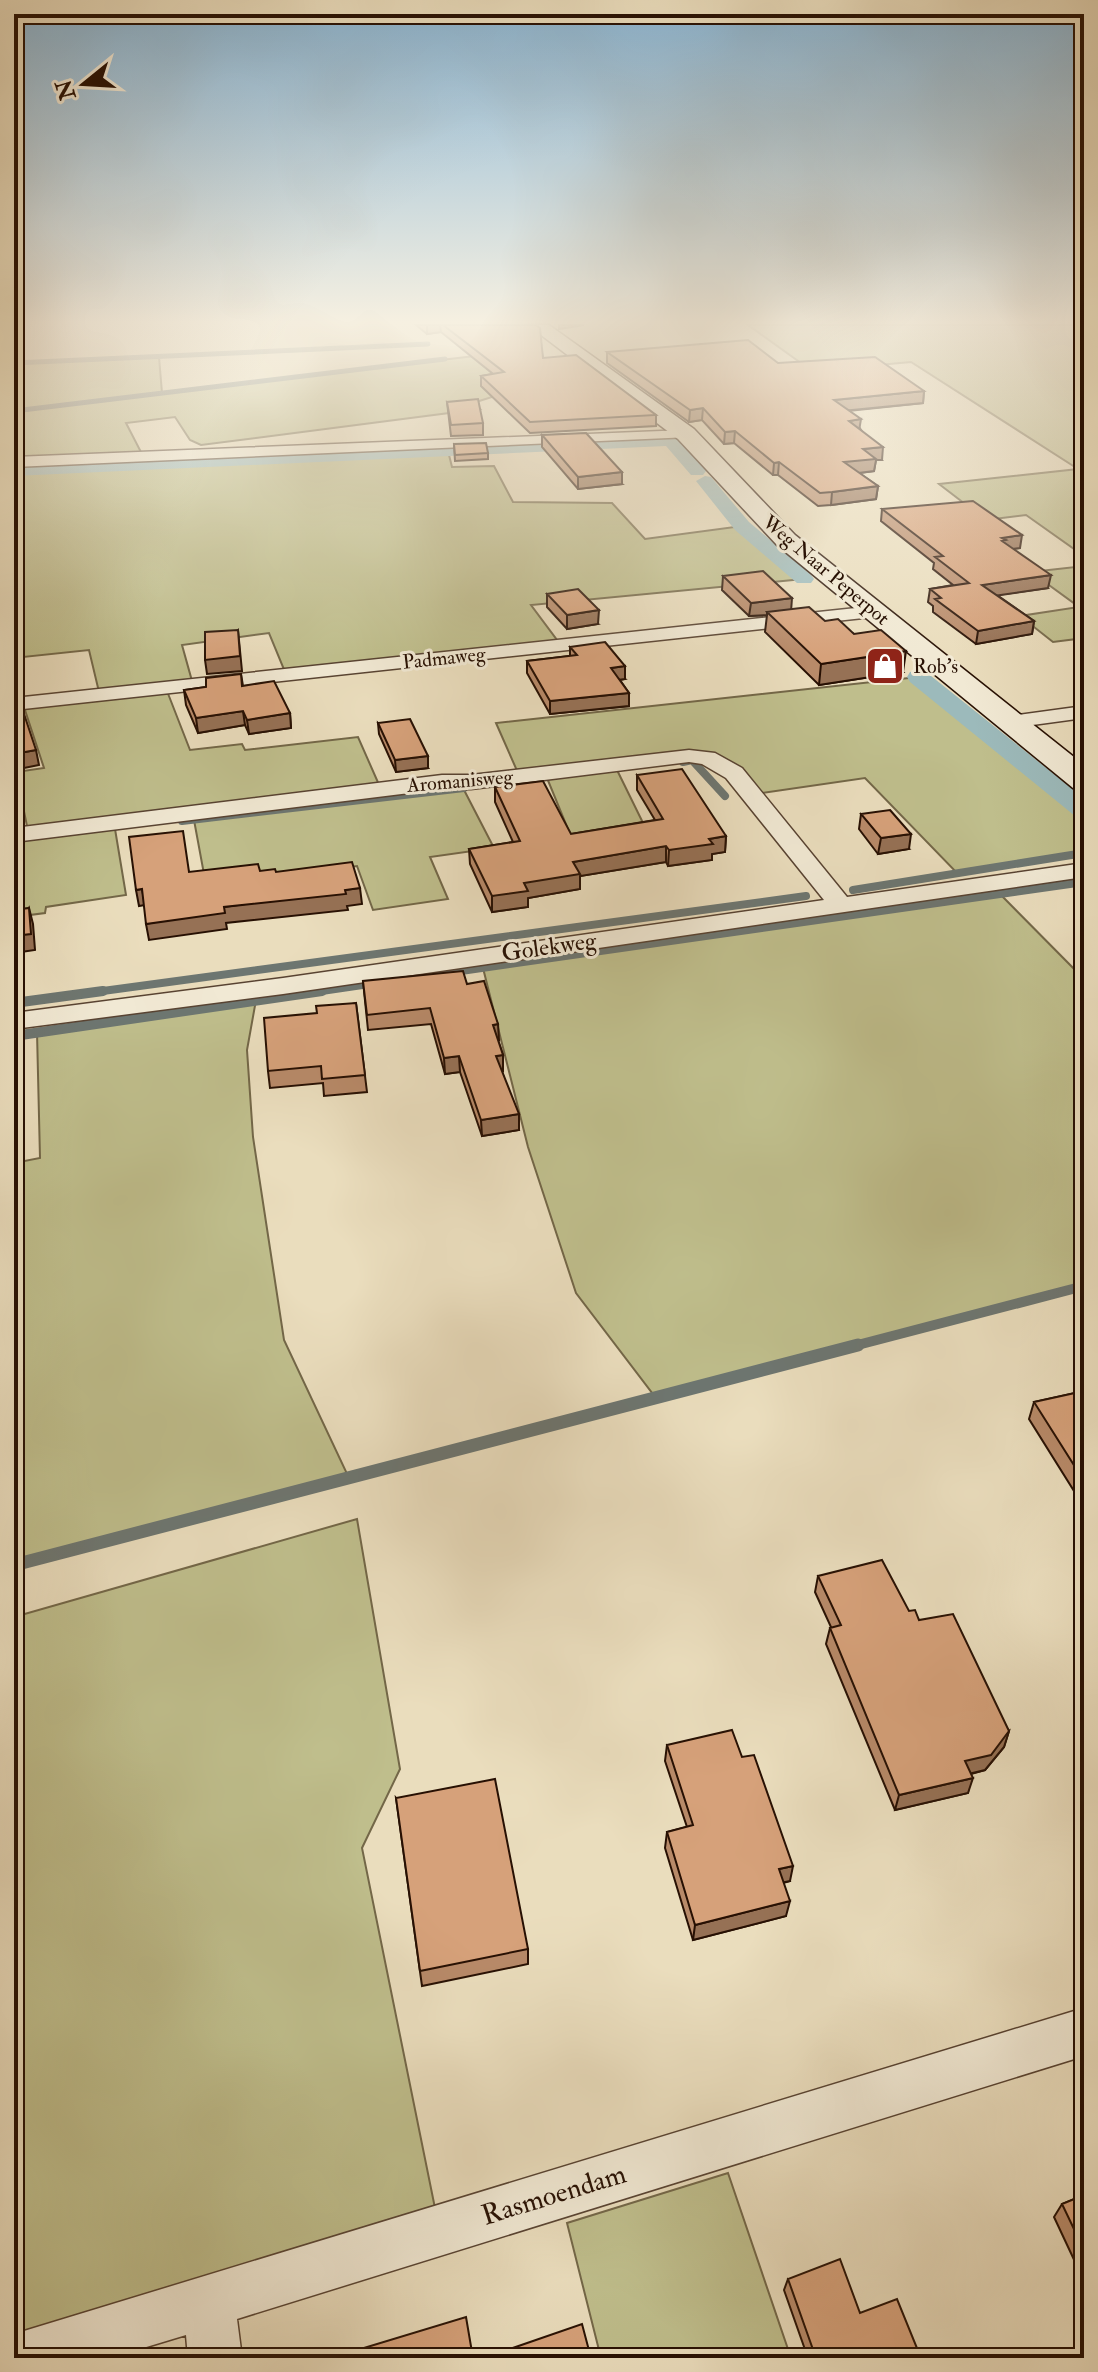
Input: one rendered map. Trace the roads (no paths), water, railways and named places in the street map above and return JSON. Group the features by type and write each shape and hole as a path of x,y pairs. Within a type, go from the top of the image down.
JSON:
{"street":[{"path":"14,462 645,436"},
{"name":"Weg Naar Peperpot","path":"688,436 786,540 1084,781"},
{"name":"Padmaweg","path":"14,704 875,612"},
{"path":"1010,722 1084,712"},
{"name":"Aromanisweg","path":"14,835 442,782 471,782 689,756 707,758 734,773 841,905"},
{"name":"Golekweg","path":"14,1021 283,986 1084,870"},
{"name":"Rasmoendam","path":"24,2358 1084,2032"},
{"path":"208,2301 215,2358"}],"waterway":[{"path":"14,471 671,441 697,471"},
{"path":"705,481 742,526 804,579"},
{"path":"918,677 1084,811"},
{"path":"683,762 692,760 725,796"},
{"path":"182,821 464,788"},
{"path":"853,890 1084,853"},
{"path":"440,974 1084,882"},
{"path":"88,993 806,896"},
{"path":"308,993 376,983"},
{"path":"14,1003 103,991"},
{"path":"14,1036 322,991"},
{"path":"850,1347 1084,1286"},
{"path":"14,1565 858,1345"}],"place":[{"name":"Rob's","path":"885,666"}]}
